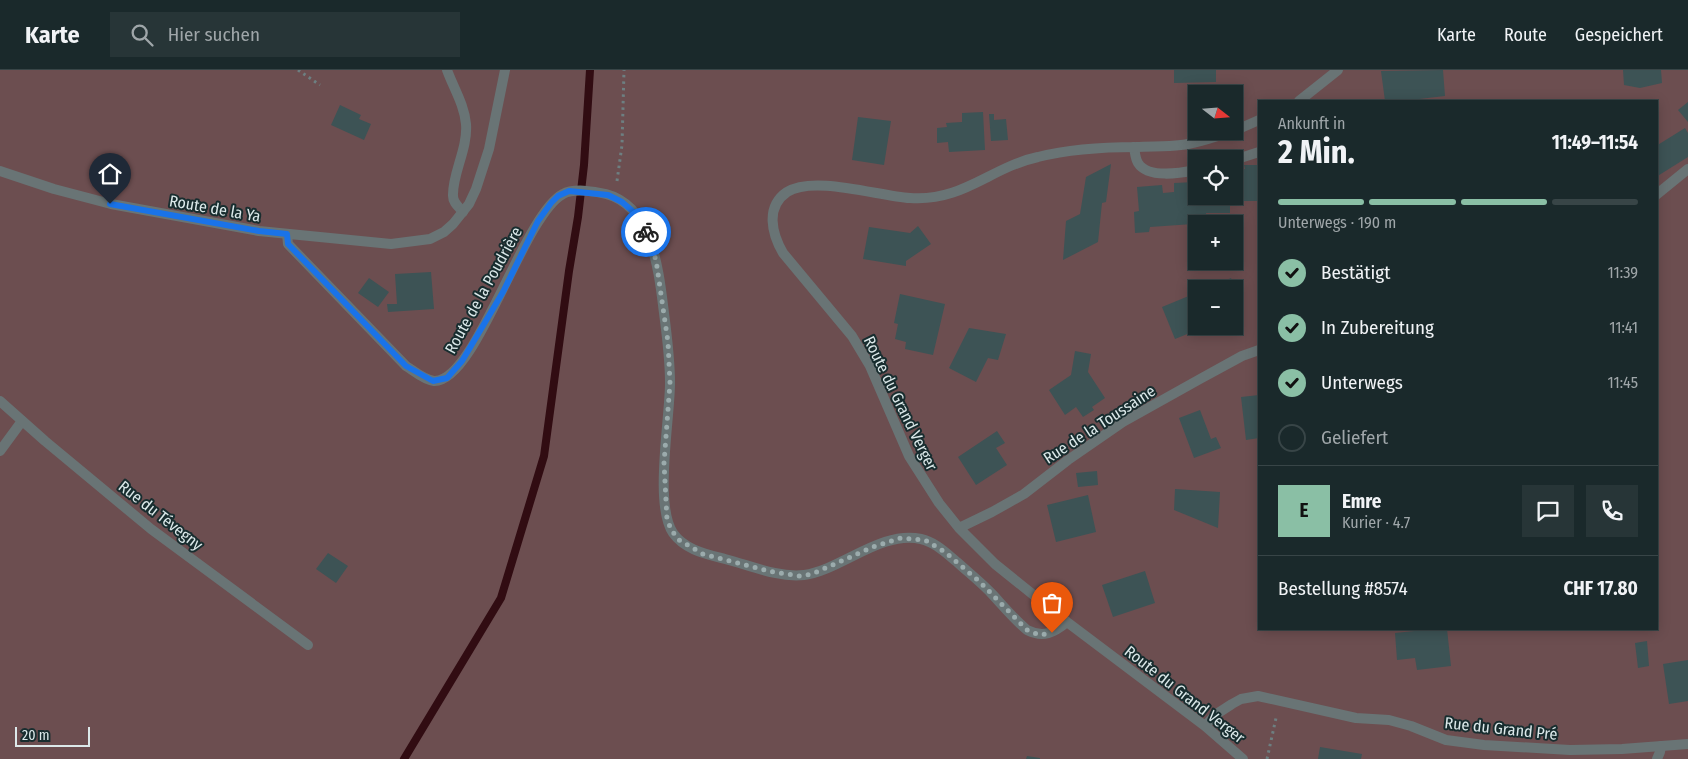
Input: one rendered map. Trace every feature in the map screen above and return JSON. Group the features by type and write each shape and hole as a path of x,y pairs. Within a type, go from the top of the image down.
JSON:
{"street":[{"path":"447,70 461,100 466,126 463,152 453,197 455,203 463,212 476,189 483,169 505,70"},
{"path":"1299,100 1338,70"},
{"name":"Route du Grand Verger","path":"1243,127 1258,120"},
{"name":"Route du Grand Verger","path":"1197,140 1182,145 1080,150 1038,156 1012,165 967,188 940,196 912,198 820,185 809,186 788,192 780,198 772,217 776,241 783,253 852,336 861,350 909,456 933,496 958,528 995,564 1067,622 1205,726 1242,759"},
{"path":"1134,147 1138,164 1145,170 1164,174 1188,171"},
{"path":"1243,157 1258,152"},
{"path":"1658,192 1688,168"},
{"name":"Route de la Ya","path":"0,170 54,189 110,204 259,231 391,244 430,239 449,229 463,212"},
{"name":"Route de la Poudrière","path":"287,234 288,244 406,366 433,381 447,378 462,361 503,292 545,210 558,196 569,191 594,192 614,197 636,214 649,238 656,260 668,342 670,383 664,463 665,499 667,520 679,540 703,554 773,572 800,576 812,574 848,557 901,538 917,538 935,544 945,552 980,582 1027,630 1046,635 1058,630 1067,622"},
{"name":"Rue de la Toussaine","path":"958,528 1024,494 1068,460 1123,422 1242,356 1258,350"},
{"name":"Rue du Tévegny","path":"0,401 151,528 308,645"},
{"path":"0,450 22,421"},
{"name":"Rue du Grand Pré","path":"1205,726 1215,715 1241,699 1258,696 1356,718 1388,720 1411,726 1446,740 1474,744 1570,750 1688,744"},
{"path":"1657,759 1661,746"}],"path":[{"path":"298,70 320,85"},
{"path":"614,197 622,145 624,70"},
{"path":"1267,759 1280,700"}],"shaded area":[{"path":"0,70 1688,70 1688,759 0,759"}],"building":[{"path":"1174,70 1216,70 1216,82 1174,83"},
{"path":"1443,70 1445,96 1420,100 1385,100 1381,71"},
{"path":"1623,70 1661,70 1662,83 1640,88 1624,85"},
{"path":"1688,102 1688,122 1678,110"},
{"path":"340,105 361,115 359,119 371,124 364,140 331,125"},
{"path":"983,112 985,150 949,152 948,142 937,143 937,128 947,127 946,123 962,122 962,113"},
{"path":"989,114 994,114 994,120 1006,119 1008,140 991,141"},
{"path":"858,117 891,121 884,165 852,160"},
{"path":"1685,128 1688,133 1688,157 1658,176 1658,145"},
{"path":"1111,164 1106,202 1102,203 1098,242 1063,260 1066,221 1080,214 1086,177"},
{"path":"1244,165 1258,165 1258,201 1243,201 1243,169 1245,169"},
{"path":"1188,182 1188,205 1230,205 1230,213 1188,215 1188,224 1150,227 1149,232 1135,233 1134,212 1139,211 1137,187 1162,185 1163,193 1174,192 1174,183"},
{"path":"918,226 931,244 906,261 906,266 863,259 869,227 910,233"},
{"path":"431,272 434,309 388,312 387,304 397,304 395,274"},
{"path":"369,278 389,292 378,307 358,293"},
{"path":"900,294 945,304 933,355 905,349 906,342 895,339 898,324 894,323"},
{"path":"1188,296 1188,334 1175,339 1162,307"},
{"path":"969,328 1006,334 998,360 988,358 976,382 949,368"},
{"path":"1075,351 1091,354 1088,372 1105,398 1092,407 1094,410 1083,417 1076,407 1065,415 1049,390 1071,375"},
{"path":"1258,395 1258,438 1246,440 1241,397"},
{"path":"1200,410 1211,439 1216,437 1221,448 1194,458 1179,418"},
{"path":"997,431 1005,443 996,448 1007,465 976,485 958,457"},
{"path":"1097,471 1098,485 1078,487 1076,473"},
{"path":"1175,489 1220,492 1218,528 1174,510"},
{"path":"1088,495 1096,532 1056,542 1047,505"},
{"path":"328,553 348,566 336,583 316,569"},
{"path":"1145,571 1155,603 1113,617 1102,585"},
{"path":"1447,630 1451,666 1417,670 1415,658 1397,660 1395,633"},
{"path":"1647,641 1649,666 1638,668 1635,643"},
{"path":"1688,660 1688,701 1669,704 1663,664"},
{"path":"1320,747 1362,754 1361,759 1318,759"},
{"path":"1027,756 1040,758 1040,759 1026,759"}],"waterway":[{"path":"404,759 501,598 544,456 578,217 584,165 590,70"}],"way so far":[{"path":"646,232 656,260 668,342 670,383 664,463 665,499 667,520 679,540 703,554 773,572 800,576 812,574 873,547 901,538 917,538 935,544 945,552 980,582 1027,630 1039,635 1052,633"}],"route":[{"path":"110,204 259,231 287,234 288,244 406,366 433,381 447,378 462,361 503,292 538,221 558,196 569,191 594,192 608,195 622,202 636,214 646,232"}]}
